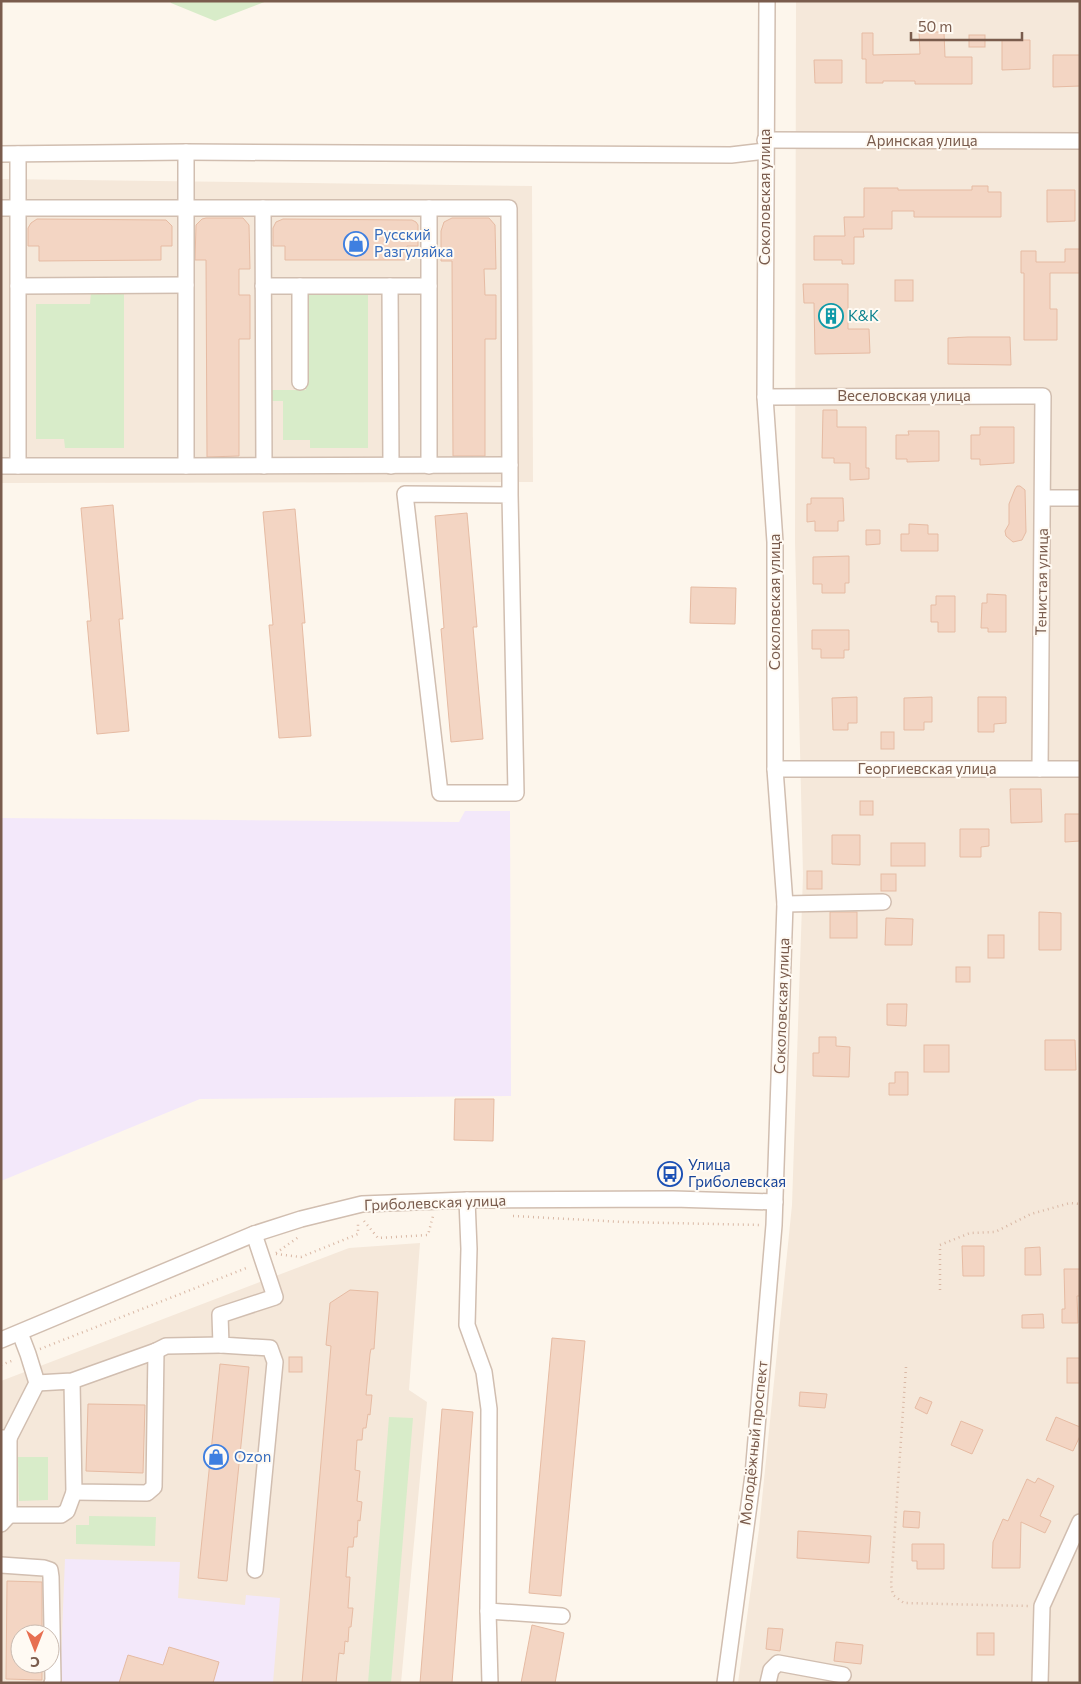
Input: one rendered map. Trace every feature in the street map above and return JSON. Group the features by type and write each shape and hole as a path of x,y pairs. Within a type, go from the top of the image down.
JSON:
{"street":[{"name":"Соколовская улица","path":"767,1 765,396 775,542 775,769 785,904 774,1202"},
{"name":"Аринская улица","path":"1,154 186,152 731,155 765,146 1080,141"},
{"path":"186,152 186,466"},
{"path":"18,154 18,466"},
{"path":"1,208 509,208 510,495 516,793 440,793 405,494 510,495"},
{"path":"263,208 264,466"},
{"path":"429,208 429,466"},
{"path":"18,286 186,285"},
{"path":"263,286 429,286"},
{"path":"300,286 300,382"},
{"path":"390,286 391,466"},
{"name":"Веселовская улица","path":"765,396 1043,396"},
{"name":"Тенистая улица","path":"1040,768 1043,396"},
{"path":"1,466 510,465"},
{"path":"1043,498 1080,498"},
{"name":"Георгиевская улица","path":"775,769 1080,769"},
{"path":"785,904 883,902"},
{"name":"Гриболевская улица","path":"1,1340 254,1234 301,1219 362,1204 467,1200 672,1199 774,1202"},
{"path":"467,1200 469,1249 467,1325 484,1372 488,1409 490,1683"},
{"name":"Молодёжный проспект","path":"725,1683 753,1475 774,1225 774,1202"},
{"path":"221,1346 220,1315 275,1297 254,1234"},
{"path":"20,1332 37,1383 5,1438 5,1520 61,1514 67,1511 74,1492 72,1382"},
{"path":"37,1383 72,1382 166,1346 270,1348 275,1362 256,1570"},
{"path":"74,1492 147,1493 154,1487 156,1351"},
{"path":"1040,1683 1042,1606 1080,1522"},
{"path":"1072,1539 1080,1553"},
{"path":"1,1565 50,1570 52,1586 52,1683"},
{"path":"488,1610 562,1616"},
{"path":"768,1683 771,1670 778,1663 843,1675"}],"path":[{"path":"940,1290 940,1245 970,1232 995,1232 1030,1214 1070,1204 1080,1204"},
{"path":"364,1221 378,1238 428,1235 433,1215 424,1216"},
{"path":"512,1216 624,1222 774,1225"},
{"path":"352,1223 372,1220"},
{"path":"300,1236 274,1254 302,1257 358,1234 358,1222"},
{"path":"1,1364 264,1261"},
{"path":"906,1367 891,1585 893,1595 904,1603 1042,1606"}],"shaded area":[{"path":"796,1 1080,1 1080,1683 738,1683 759,1529 792,1205 803,875 795,542"},
{"path":"1,179 532,186 533,482 1,483"},
{"path":"465,811 510,811 511,1096 200,1099 1,1181 1,818 459,822"},
{"path":"420,1243 409,1390 427,1402 401,1683 1,1683 1,1381 349,1248"},
{"path":"65,1559 180,1562 178,1598 245,1605 246,1595 280,1598 273,1683 60,1683"}],"green space":[{"path":"170,1 267,1 215,21"},
{"path":"306,291 368,291 368,448 310,448 310,440 283,440 283,401 271,401 271,390 306,390"},
{"path":"91,292 124,292 124,448 65,448 64,439 36,439 36,304 90,304"},
{"path":"389,1417 413,1418 391,1683 368,1683"},
{"path":"18,1457 48,1457 48,1500 19,1501"},
{"path":"89,1516 156,1517 155,1546 76,1544 76,1525 89,1525"}],"building":[{"path":"919,32 944,32 945,57 972,57 972,84 915,84 915,81 866,83 866,59 862,59 862,33 873,33 873,55 920,54"},
{"path":"969,35 985,35 985,47 969,47"},
{"path":"1002,40 1030,40 1030,69 1002,70"},
{"path":"1053,55 1080,55 1080,86 1053,87"},
{"path":"814,60 842,60 842,83 815,83"},
{"path":"972,186 988,186 988,192 1001,192 1001,217 914,217 914,211 892,211 892,229 863,229 864,237 854,237 854,264 842,264 842,260 814,260 814,236 845,236 844,217 864,217 864,188 972,190"},
{"path":"1047,190 1075,190 1075,221 1047,222"},
{"path":"206,218 243,218 249,225 250,269 239,269 239,295 250,295 250,339 239,339 239,456 207,457 206,260 195,260 196,225"},
{"path":"452,218 489,218 495,225 496,269 484,269 485,295 496,295 496,339 485,339 485,456 453,456 452,261 441,261 441,231 444,222"},
{"path":"37,219 166,220 172,226 172,246 161,246 161,260 39,261 39,246 28,246 28,228"},
{"path":"283,219 412,220 418,225 418,246 407,246 407,260 285,260 285,246 273,246 273,228 276,222"},
{"path":"1065,249 1080,249 1080,273 1050,273 1050,309 1057,309 1057,340 1024,340 1024,273 1021,273 1021,251 1036,251 1036,262 1065,262"},
{"path":"895,280 913,280 913,301 895,301"},
{"name":"K&K","path":"803,284 848,284 848,329 869,329 870,353 815,354 814,303 804,303"},
{"path":"1010,337 1011,365 948,364 948,338"},
{"path":"823,410 837,410 837,427 866,427 866,468 869,468 869,479 850,480 850,463 834,463 834,458 822,458"},
{"path":"980,427 1014,427 1014,463 980,465 980,459 971,459 971,435 980,435"},
{"path":"908,431 939,431 939,461 907,462 907,459 896,459 896,435 909,435"},
{"path":"1017,486 1025,490 1026,532 1022,540 1013,542 1006,536 1005,531 1009,524 1009,504"},
{"path":"811,498 843,498 844,521 838,521 838,531 815,531 815,521 807,522 807,504 811,504"},
{"path":"113,505 123,619 119,619 129,731 97,734 87,621 91,621 81,508"},
{"path":"295,509 305,623 302,623 311,736 279,738 269,625 273,625 263,512"},
{"path":"467,513 477,627 473,627 483,739 451,742 441,629 444,628 435,516"},
{"path":"909,524 928,525 928,534 938,534 938,551 901,551 901,534 909,534"},
{"path":"866,530 880,530 880,544 866,545"},
{"path":"849,556 849,583 845,583 845,593 822,593 822,584 813,584 813,557"},
{"path":"691,587 736,588 735,624 690,623"},
{"path":"987,594 1006,595 1006,632 988,632 988,628 981,628 982,603 987,603"},
{"path":"936,596 955,596 955,632 938,632 938,622 931,622 931,605 936,605"},
{"path":"812,630 849,630 849,650 844,650 844,658 821,658 821,649 812,649"},
{"path":"857,697 857,723 848,723 848,730 833,730 832,698"},
{"path":"932,697 932,722 924,722 924,730 904,730 904,698"},
{"path":"978,697 1006,697 1006,723 994,724 994,732 978,732"},
{"path":"881,732 894,732 894,749 881,749"},
{"path":"1010,789 1041,789 1042,822 1011,823"},
{"path":"860,801 873,801 873,815 860,815"},
{"path":"1065,814 1080,814 1080,841 1065,842"},
{"path":"960,829 989,829 989,846 981,847 981,857 960,857"},
{"path":"832,835 860,835 860,865 832,864"},
{"path":"891,843 925,843 925,866 891,866"},
{"path":"807,871 822,871 822,889 807,889"},
{"path":"881,874 896,874 896,891 881,891"},
{"path":"830,912 857,912 857,938 830,938"},
{"path":"1039,912 1061,913 1061,950 1039,950"},
{"path":"886,918 913,919 912,945 885,945"},
{"path":"988,935 1004,935 1004,958 988,958"},
{"path":"956,967 970,967 970,982 956,982"},
{"path":"887,1004 907,1004 906,1026 887,1025"},
{"path":"819,1037 836,1037 836,1046 850,1047 849,1077 813,1076 813,1053 819,1053"},
{"path":"1045,1040 1075,1040 1076,1070 1045,1070"},
{"path":"924,1045 949,1045 949,1072 924,1072"},
{"path":"895,1072 908,1072 908,1095 889,1095 889,1083 895,1083"},
{"path":"455,1099 494,1099 493,1141 454,1140"},
{"path":"962,1246 984,1246 984,1276 963,1276"},
{"path":"1040,1247 1041,1275 1025,1275 1025,1248"},
{"path":"1064,1269 1080,1269 1080,1296 1077,1296 1078,1323 1062,1323 1062,1309 1065,1309"},
{"path":"350,1290 378,1292 374,1349 371,1349 370,1354 366,1395 372,1395 370,1415 368,1414 366,1428 363,1428 362,1440 357,1440 355,1470 360,1471 357,1501 362,1502 360,1521 358,1520 357,1537 354,1537 353,1547 348,1547 346,1577 350,1577 348,1608 353,1608 351,1627 349,1627 348,1642 345,1641 344,1654 339,1653 336,1683 302,1683 331,1346 326,1345 330,1303"},
{"path":"1043,1314 1044,1328 1022,1328 1022,1315"},
{"path":"552,1338 585,1341 561,1596 529,1593"},
{"path":"289,1357 302,1357 302,1372 289,1372"},
{"path":"1067,1358 1080,1358 1080,1383 1067,1383"},
{"path":"220,1364 249,1367 227,1581 198,1578"},
{"path":"800,1392 827,1394 825,1408 799,1406"},
{"path":"920,1397 932,1402 927,1414 915,1408"},
{"path":"88,1404 145,1405 143,1473 86,1471"},
{"path":"442,1409 473,1412 452,1683 420,1683"},
{"path":"1056,1417 1080,1427 1080,1436 1073,1451 1046,1440"},
{"path":"961,1421 983,1430 972,1454 951,1445"},
{"path":"1038,1478 1054,1486 1040,1516 1051,1521 1045,1533 1021,1522 1020,1568 992,1568 993,1542 1003,1519 1008,1521 1027,1479 1035,1483"},
{"path":"904,1511 920,1512 919,1528 903,1527"},
{"path":"798,1531 871,1536 869,1563 797,1558"},
{"path":"912,1544 944,1544 944,1569 917,1569 917,1561 912,1561"},
{"path":"7,1581 42,1582 42,1624 10,1624 10,1674 42,1674 42,1680 6,1679"},
{"path":"532,1625 564,1633 555,1683 521,1683"},
{"path":"768,1628 783,1629 780,1651 766,1649"},
{"path":"977,1633 994,1633 994,1655 977,1655"},
{"path":"836,1642 863,1645 861,1664 834,1661"},
{"path":"169,1647 219,1662 213,1683 119,1683 128,1655 163,1665"}],"place":[{"name":"Русский Разгуляйка","path":"356,244"},
{"name":"K&K","path":"831,316"},
{"name":"Улица Гриболевская","path":"670,1174"},
{"name":"Ozon","path":"216,1457"}]}
